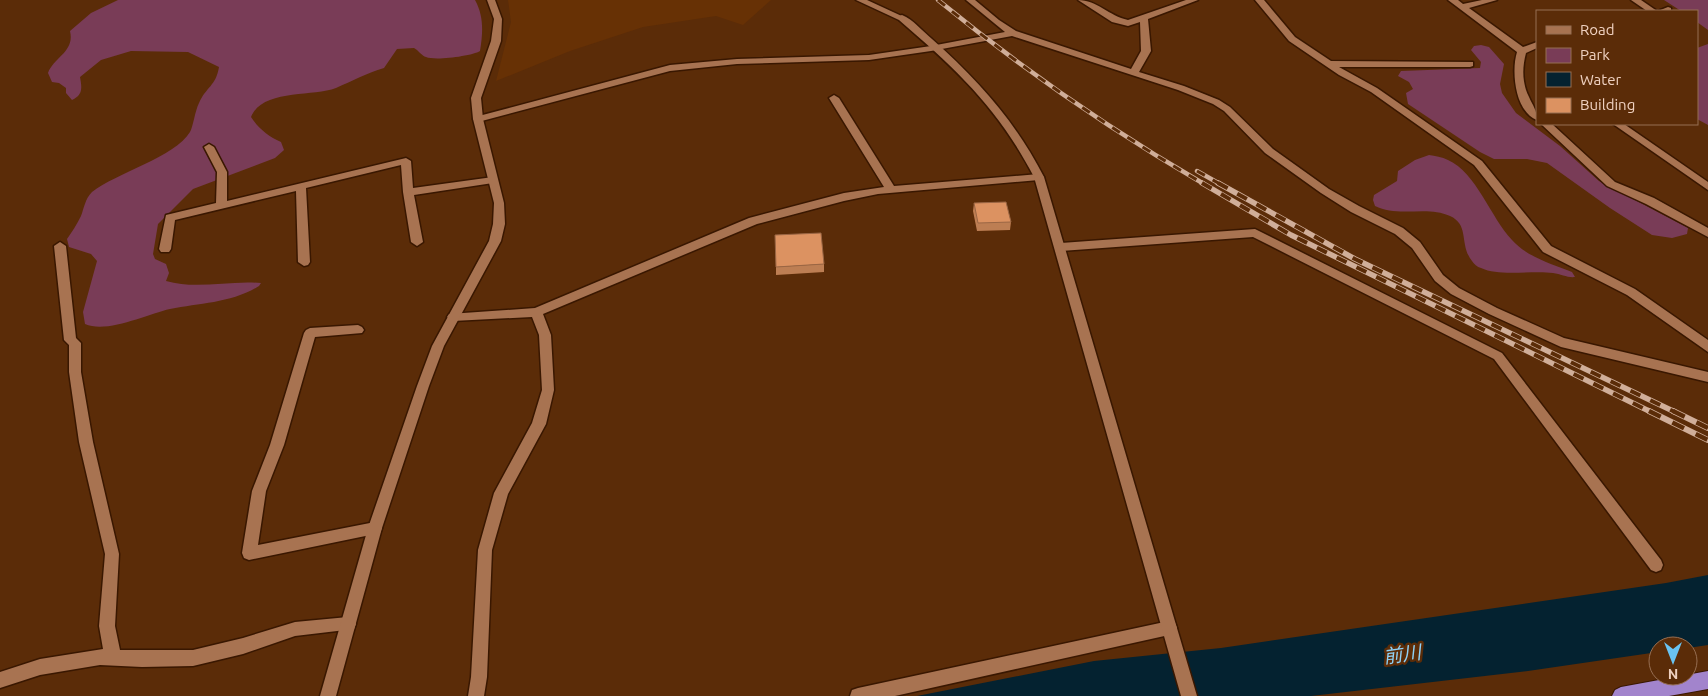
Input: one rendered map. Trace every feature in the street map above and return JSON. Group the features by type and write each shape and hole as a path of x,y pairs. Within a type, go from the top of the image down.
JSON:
{"highway":[{"path":"1621,696 1708,680"}],"street":[{"path":"328,696 376,528 423,386 438,346 495,241 499,224 499,203 478,119 476,98 491,60 498,27 498,19 491,0"},
{"path":"860,0 902,18 936,48 965,74 1005,118 1026,148 1039,177 1061,247 1189,696"},
{"path":"970,0 996,22 1013,33 1181,88 1216,102 1227,109 1269,151 1325,191 1355,209 1400,231 1416,245 1440,278 1455,291 1493,311 1561,342 1708,377"},
{"path":"1082,0 1115,20 1128,23 1194,0"},
{"path":"1259,0 1292,39 1342,73 1381,95 1469,155 1485,171 1547,248 1559,257 1620,286 1708,347"},
{"path":"1452,0 1522,51"},
{"path":"1462,7 1493,0"},
{"path":"1635,0 1651,10"},
{"path":"1134,73 1146,51 1144,18"},
{"path":"478,119 670,68 727,61 849,59 936,48 1013,33"},
{"path":"1536,45 1522,51 1519,60 1518,79 1524,101 1536,116"},
{"path":"1330,64 1470,64"},
{"path":"834,98 891,190"},
{"path":"1547,125 1611,184 1650,201 1708,233"},
{"path":"1619,125 1708,187"},
{"path":"209,146 222,172 221,205"},
{"path":"165,249 170,218 406,161 408,192 417,242"},
{"path":"453,317 536,312 753,221 844,198 891,190 1039,177"},
{"path":"408,192 493,180"},
{"path":"301,186 304,262"},
{"path":"1061,247 1255,233 1498,356 1656,565"},
{"path":"60,246 70,340 75,343 75,372 86,442 112,554 106,626 113,658"},
{"path":"476,696 480,677 481,608 485,550 501,493 539,424 548,390 545,335 536,312"},
{"path":"358,330 310,332 277,445 259,491 249,553 376,528"},
{"path":"0,680 40,667 100,657 193,658 243,646 295,629 348,624"},
{"path":"858,696 1172,636"}],"shaded area":[{"path":"508,0 771,0 743,25 716,16 643,27 570,51 496,81 511,22"}],"green space":[{"path":"118,0 475,0 481,18 481,44 480,51 476,53 445,58 426,57 414,48 397,49 384,68 336,88 276,98 257,108 251,117 264,132 281,142 284,150 275,158 193,189 158,224 153,254 155,259 166,264 169,273 166,281 189,285 261,283 259,286 249,292 216,302 170,309 115,325 94,326 85,324 83,312 97,261 91,254 69,247 67,239 81,216 86,201 92,192 115,178 159,157 182,141 190,132 199,103 216,78 219,67 188,52 131,51 101,60 80,77 81,91 72,100 66,93 66,88 59,83 52,82 48,73 70,44 70,31 91,13"},
{"path":"1664,0 1708,0 1708,30 1698,23 1698,10 1679,10"},
{"path":"1708,44 1708,125 1698,120 1698,48"},
{"path":"1474,46 1489,47 1504,64 1500,84 1502,93 1516,113 1560,146 1599,181 1688,228 1687,234 1672,238 1652,235 1547,163 1527,159 1494,159 1480,152 1408,104 1406,93 1413,89 1409,82 1398,76 1401,71 1480,68 1481,62 1471,50"},
{"path":"1429,155 1448,160 1467,174 1504,231 1518,246 1540,259 1572,272 1575,277 1545,272 1507,273 1480,268 1468,255 1460,225 1450,216 1432,211 1394,211 1375,206 1374,195 1397,181 1398,171 1415,160"}],"water":[{"name":"前川","path":"1708,575 1708,645 1698,646 1698,636 1648,636 1648,653 1528,671 1311,696 917,696 1094,661 1221,648 1666,583"}],"building":[{"path":"1006,202 1011,222 978,223 974,203"},
{"path":"821,233 824,264 776,267 775,235"}],"railway":[{"path":"938,0 1001,50 1067,97 1135,142 1204,184"},
{"path":"1197,171 1220,184"},
{"path":"1202,183 1291,235 1651,412"},
{"path":"1218,183 1355,259 1675,412"},
{"path":"1649,411 1708,440"},
{"path":"1673,411 1708,428"}]}
